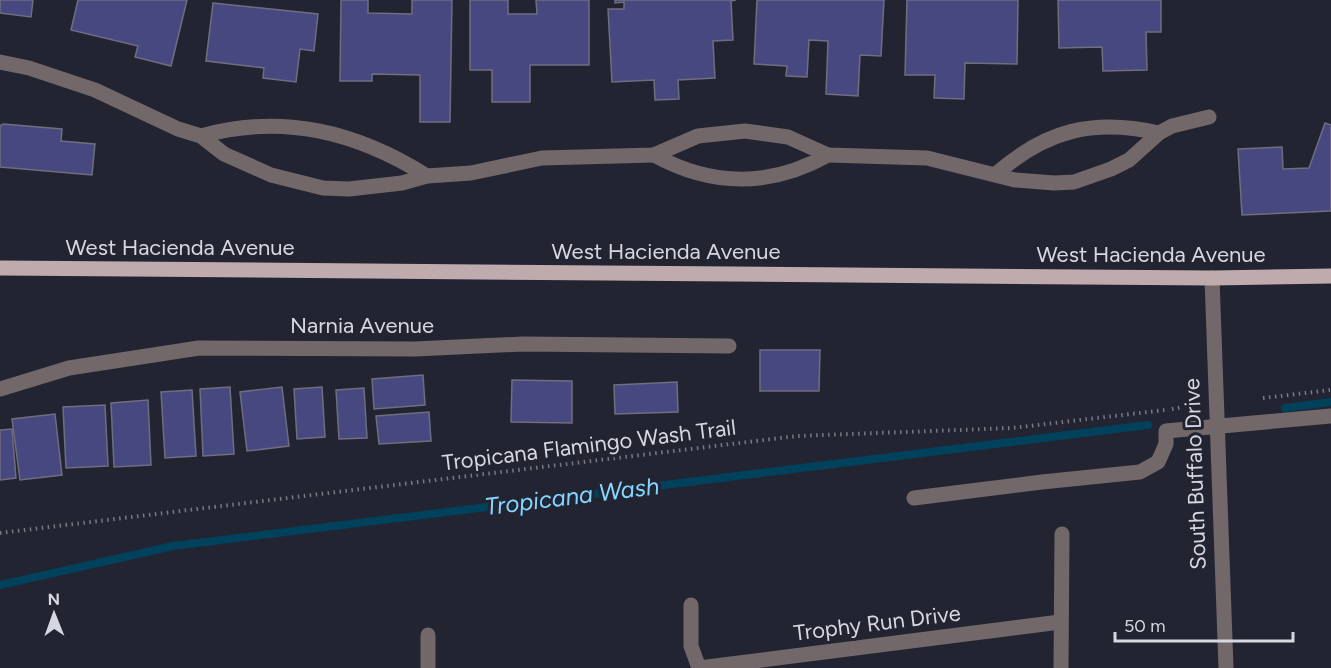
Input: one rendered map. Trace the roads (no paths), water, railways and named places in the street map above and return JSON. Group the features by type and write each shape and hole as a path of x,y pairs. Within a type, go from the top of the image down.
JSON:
{"main road":[{"name":"West Hacienda Avenue","path":"0,268 1212,278 1331,276"}],"street":[{"path":"0,62 29,68 96,90 178,129 201,136 246,165 279,177 322,188 376,188 427,176 471,173 516,162 570,155 654,155 698,136 745,130 789,137 828,155 927,158 1034,183 1083,179 1129,160 1159,133 1186,121 1209,117"},
{"path":"996,174 1028,149 1065,132 1112,125 1159,133"},
{"path":"201,136 232,128 260,126 315,130 374,147 427,176"},
{"path":"654,155 697,174 744,181 788,174 828,155"},
{"name":"South Buffalo Drive","path":"1212,278 1226,668"},
{"name":"Narnia Avenue","path":"0,389 69,368 199,348 415,349 523,344 729,346"},
{"path":"914,498 1140,472 1158,462 1166,444 1166,431 1331,416"},
{"path":"1061,668 1062,534"},
{"path":"691,605 691,646 699,668"},
{"name":"Trophy Run Drive","path":"699,668 1060,622"},
{"path":"428,635 428,668"}],"waterway":[{"name":"Tropicana Wash","path":"1285,408 1331,402"},
{"name":"Tropicana Wash","path":"0,585 173,546 1148,425"}]}
